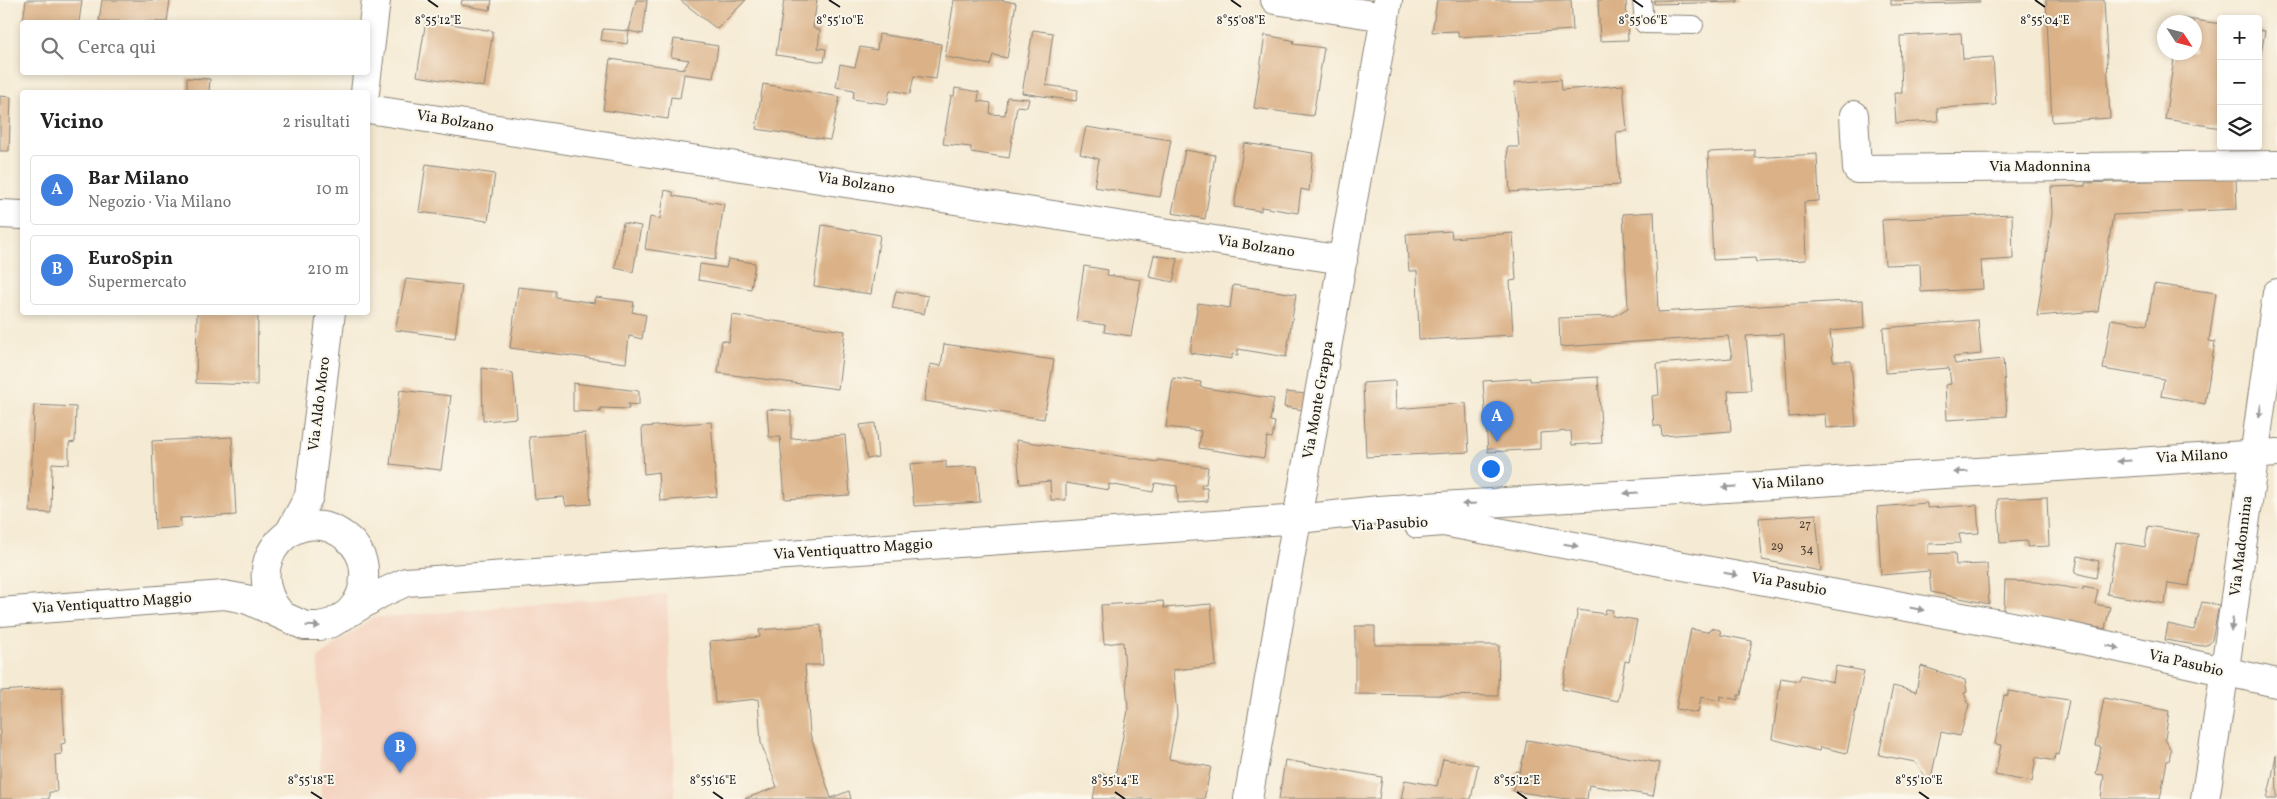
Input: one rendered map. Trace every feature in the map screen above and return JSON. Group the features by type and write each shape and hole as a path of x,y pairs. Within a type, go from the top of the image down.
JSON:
{"street":[{"path":"370,50 376,0"},
{"path":"1275,0 1387,9"},
{"name":"Via Monte Grappa","path":"1248,799 1299,519 1387,9"},
{"path":"365,90 367,75"},
{"name":"Via Bolzano","path":"370,109 1344,260"},
{"name":"Via Madonnina","path":"1854,115 1857,169 2277,165"},
{"path":"0,214 20,215"},
{"name":"Via Madonnina","path":"2205,799 2265,453 2277,293"},
{"name":"Via Aldo Moro","path":"289,533 309,496 332,315"},
{"name":"Via Milano","path":"1299,519 1379,510 2265,453"},
{"path":"309,496 318,515 328,528"},
{"name":"Via Ventiquattro Maggio","path":"0,612 224,595 246,599 305,626 319,626 332,623 380,594 406,582 1299,519"},
{"name":"Via Pasubio","path":"1299,519 1321,528 1443,522 2066,636 2277,683"},
{"name":"Via Ventiquattro Maggio","path":"224,595 246,583 266,564 279,541 289,533 315,526 328,528 341,533 352,542 360,554 364,567 362,594 355,607 345,616"},
{"name":"Via Ventiquattro Maggio","path":"360,554 377,568 406,582"},
{"name":"Via Ventiquattro Maggio","path":"266,564 264,578 267,592 272,604 281,614"}],"lane":[{"path":"1642,0 1644,24 1694,25"}],"shaded area":[{"path":"667,594 675,799 321,799 318,658 372,618"}],"building":[{"path":"26,0 82,0 79,20 23,20"},
{"path":"102,0 170,0 167,20 99,20"},
{"path":"462,0 492,0 490,10 461,5"},
{"path":"636,0 647,0 643,34 629,31"},
{"path":"680,0 746,0 717,29"},
{"path":"784,0 817,0 813,28 820,30 818,48 826,49 824,62 776,55"},
{"path":"954,0 1000,0 1016,3 1007,58 993,55 990,65 945,57"},
{"path":"1437,0 1571,0 1573,30 1458,37 1458,31 1432,32"},
{"path":"1598,0 1626,0 1628,40 1600,41"},
{"path":"1654,0 1738,0 1738,2 1654,4"},
{"path":"1891,0 1979,0 1980,2 1891,5"},
{"path":"2046,0 2104,0 2110,118 2052,122"},
{"path":"426,20 493,31 484,87 417,76"},
{"path":"2202,21 2217,23 2217,127 2165,119 2174,60 2202,60"},
{"path":"603,29 629,31 627,44 601,40"},
{"path":"1033,30 1053,33 1046,85 1078,90 1076,101 1022,93"},
{"path":"2262,31 2265,31 2262,48"},
{"path":"1961,33 1963,59 1993,57 1996,105 1937,108 1938,121 1896,123 1894,93 1902,93 1900,36"},
{"path":"879,34 941,44 936,79 914,76 910,94 890,90 887,104 853,99 854,90 836,87 840,64 855,67 860,47 877,50"},
{"path":"1265,35 1291,40 1294,41 1293,44 1324,48 1313,116 1254,108"},
{"path":"674,39 718,46 713,78 684,74 680,98 671,97 668,119 603,110 610,59 684,69 689,60 671,57"},
{"path":"187,78 210,79 209,90 187,90"},
{"path":"1561,79 1562,90 1623,85 1627,131 1616,132 1619,185 1510,192 1507,147 1519,147 1514,83"},
{"path":"763,84 840,97 830,140 756,129"},
{"path":"955,88 979,92 978,101 991,103 990,114 1005,115 1007,97 1029,99 1027,107 1017,106 1009,158 971,152 971,147 943,144 951,96 954,96"},
{"path":"0,96 11,97 9,151 0,151"},
{"path":"1086,127 1171,140 1160,197 1094,187 1099,159 1080,154"},
{"path":"1244,143 1313,153 1309,191 1301,189 1298,213 1261,207 1261,211 1234,207"},
{"path":"1185,150 1215,155 1205,219 1172,213"},
{"path":"1755,150 1755,158 1817,154 1819,201 1804,202 1806,260 1756,262 1755,258 1713,260 1708,152"},
{"path":"426,164 495,174 488,221 419,212"},
{"path":"2236,178 2237,209 2113,215 2098,311 2037,316 2052,214 2051,187 2085,186 2085,183"},
{"path":"665,190 673,192 673,196 724,204 715,260 645,249 650,217 660,219"},
{"path":"1654,212 1658,312 1863,300 1864,328 1830,331 1833,361 1851,361 1856,426 1826,428 1825,414 1789,417 1784,334 1746,336 1751,390 1728,391 1731,431 1662,436 1661,426 1654,426 1652,396 1659,395 1657,364 1732,358 1728,336 1560,347 1559,318 1614,316 1628,308 1623,214"},
{"path":"2012,214 2013,259 1981,261 1983,289 1921,292 1920,264 1885,265 1882,220"},
{"path":"623,223 641,226 633,272 615,268"},
{"path":"822,225 880,235 871,294 814,286"},
{"path":"1451,231 1452,238 1513,233 1516,280 1510,281 1513,335 1419,340 1417,271 1409,271 1406,234"},
{"path":"1154,255 1178,259 1173,282 1149,277"},
{"path":"728,259 755,263 751,289 698,280 700,264 726,268"},
{"path":"1084,266 1108,270 1107,275 1141,280 1131,336 1104,332 1105,325 1076,321"},
{"path":"406,279 462,285 455,338 395,330"},
{"path":"2154,284 2216,293 2209,341 2215,342 2205,404 2161,396 2164,379 2103,369 2111,319 2147,325"},
{"path":"1233,285 1296,294 1286,357 1238,349 1238,355 1232,354 1232,359 1190,353 1198,303 1230,308"},
{"path":"518,287 555,291 555,297 594,303 595,297 634,302 632,312 646,315 642,339 629,336 626,363 510,348"},
{"path":"896,291 928,296 924,314 892,308"},
{"path":"197,315 258,315 257,385 196,383"},
{"path":"732,315 845,331 838,389 718,373 722,340 729,342"},
{"path":"1978,320 1981,354 1953,357 1955,364 2003,359 2007,416 1947,420 1945,385 1951,384 1949,368 1886,373 1883,328"},
{"path":"944,344 1054,360 1044,419 924,401 930,364 941,366"},
{"path":"482,368 513,373 517,418 483,421"},
{"path":"1598,377 1602,443 1572,445 1571,431 1540,433 1540,449 1488,452 1483,381 1530,378 1530,381"},
{"path":"1173,378 1201,382 1200,387 1274,399 1270,421 1275,422 1272,438 1267,437 1264,458 1199,448 1201,431 1166,427"},
{"path":"1395,381 1396,409 1466,403 1469,452 1366,457 1363,383"},
{"path":"573,383 639,391 639,405 628,404 629,409 600,408 601,412 573,411"},
{"path":"400,390 451,396 441,470 390,464"},
{"path":"1286,392 1306,394 1304,410 1284,407"},
{"path":"34,405 76,407 75,442 69,443 69,464 52,463 51,513 30,512"},
{"path":"767,409 791,411 791,439 845,435 850,495 785,499 780,437 769,437"},
{"path":"711,422 717,496 660,501 658,472 644,474 642,427"},
{"path":"875,423 878,457 867,459 860,425"},
{"path":"585,433 591,504 566,506 564,497 535,499 529,437"},
{"path":"232,437 236,515 180,518 181,527 155,529 152,441"},
{"path":"1016,440 1158,462 1158,460 1208,467 1206,484 1202,484 1201,488 1207,488 1208,501 1178,503 1177,486 1155,483 1153,492 1109,484 1109,490 1066,483 1066,500 1051,500 1050,481 1020,484"},
{"path":"946,461 946,468 977,466 980,502 914,506 910,464"},
{"path":"2047,497 2049,546 2027,547 2027,541 2000,543 1998,499"},
{"path":"1927,503 1927,508 1977,505 1979,533 1959,534 1961,543 1928,544 1928,554 1955,553 1956,565 1987,564 1989,604 1931,592 1929,571 1881,575 1877,507"},
{"path":"1816,514 1821,571 1762,560 1759,518"},
{"path":"2148,526 2198,534 2189,586 2168,583 2165,604 2107,594 2116,542 2145,547"},
{"path":"2078,556 2099,561 2096,578 2075,573"},
{"path":"2005,581 2036,582 2083,590 2083,587 2098,590 2095,604 2110,607 2105,629 2004,611"},
{"path":"1163,601 1164,608 1211,604 1216,666 1173,670 1177,715 1169,759 1211,767 1204,799 1093,799 1098,774 1115,777 1128,710 1123,642 1104,644 1101,605"},
{"path":"2202,602 2219,605 2212,640 2209,644 2202,646 2165,640 2168,624 2194,630"},
{"path":"1606,609 1613,610 1612,616 1637,620 1629,662 1625,661 1618,701 1562,689 1578,610 1605,614"},
{"path":"821,625 823,665 805,665 810,734 831,798 849,791 851,799 744,799 777,787 761,743 758,699 715,703 710,641 760,637 759,630"},
{"path":"1355,626 1375,626 1375,645 1499,645 1498,696 1355,694"},
{"path":"1711,628 1720,630 1721,635 1752,641 1741,695 1738,695 1738,700 1720,696 1720,701 1701,697 1698,713 1676,709 1691,629 1707,632"},
{"path":"1836,666 1864,671 1847,753 1820,747 1819,751 1772,739 1781,678 1799,681 1801,675 1833,682"},
{"path":"1921,666 1965,680 1967,692 1964,693 1969,705 1960,736 1941,732 1930,783 1915,762 1879,755 1893,686 1916,692"},
{"path":"62,687 65,743 61,744 62,754 55,755 57,792 49,792 49,799 0,799 0,691"},
{"path":"2008,691 2069,700 2058,755 2055,754 2054,761 2036,757 2032,782 1995,775 2001,745 1995,744 2004,695 2008,696"},
{"path":"2104,698 2169,711 2165,739 2171,750 2160,799 2101,799 2104,775 2096,774 2101,747 2095,746"},
{"path":"1527,740 1660,763 1653,796 1589,785 1587,799 1566,799 1513,791 1516,771 1520,772"},
{"path":"2276,755 2277,799 2267,799 2271,782"},
{"path":"1443,759 1478,765 1471,799 1401,799 1405,780 1437,786"},
{"path":"1285,760 1382,777 1379,799 1279,799"}],"place":[{"name":"Bar Milano","path":"1497,442"},
{"name":"EuroSpin","path":"400,773"}]}
